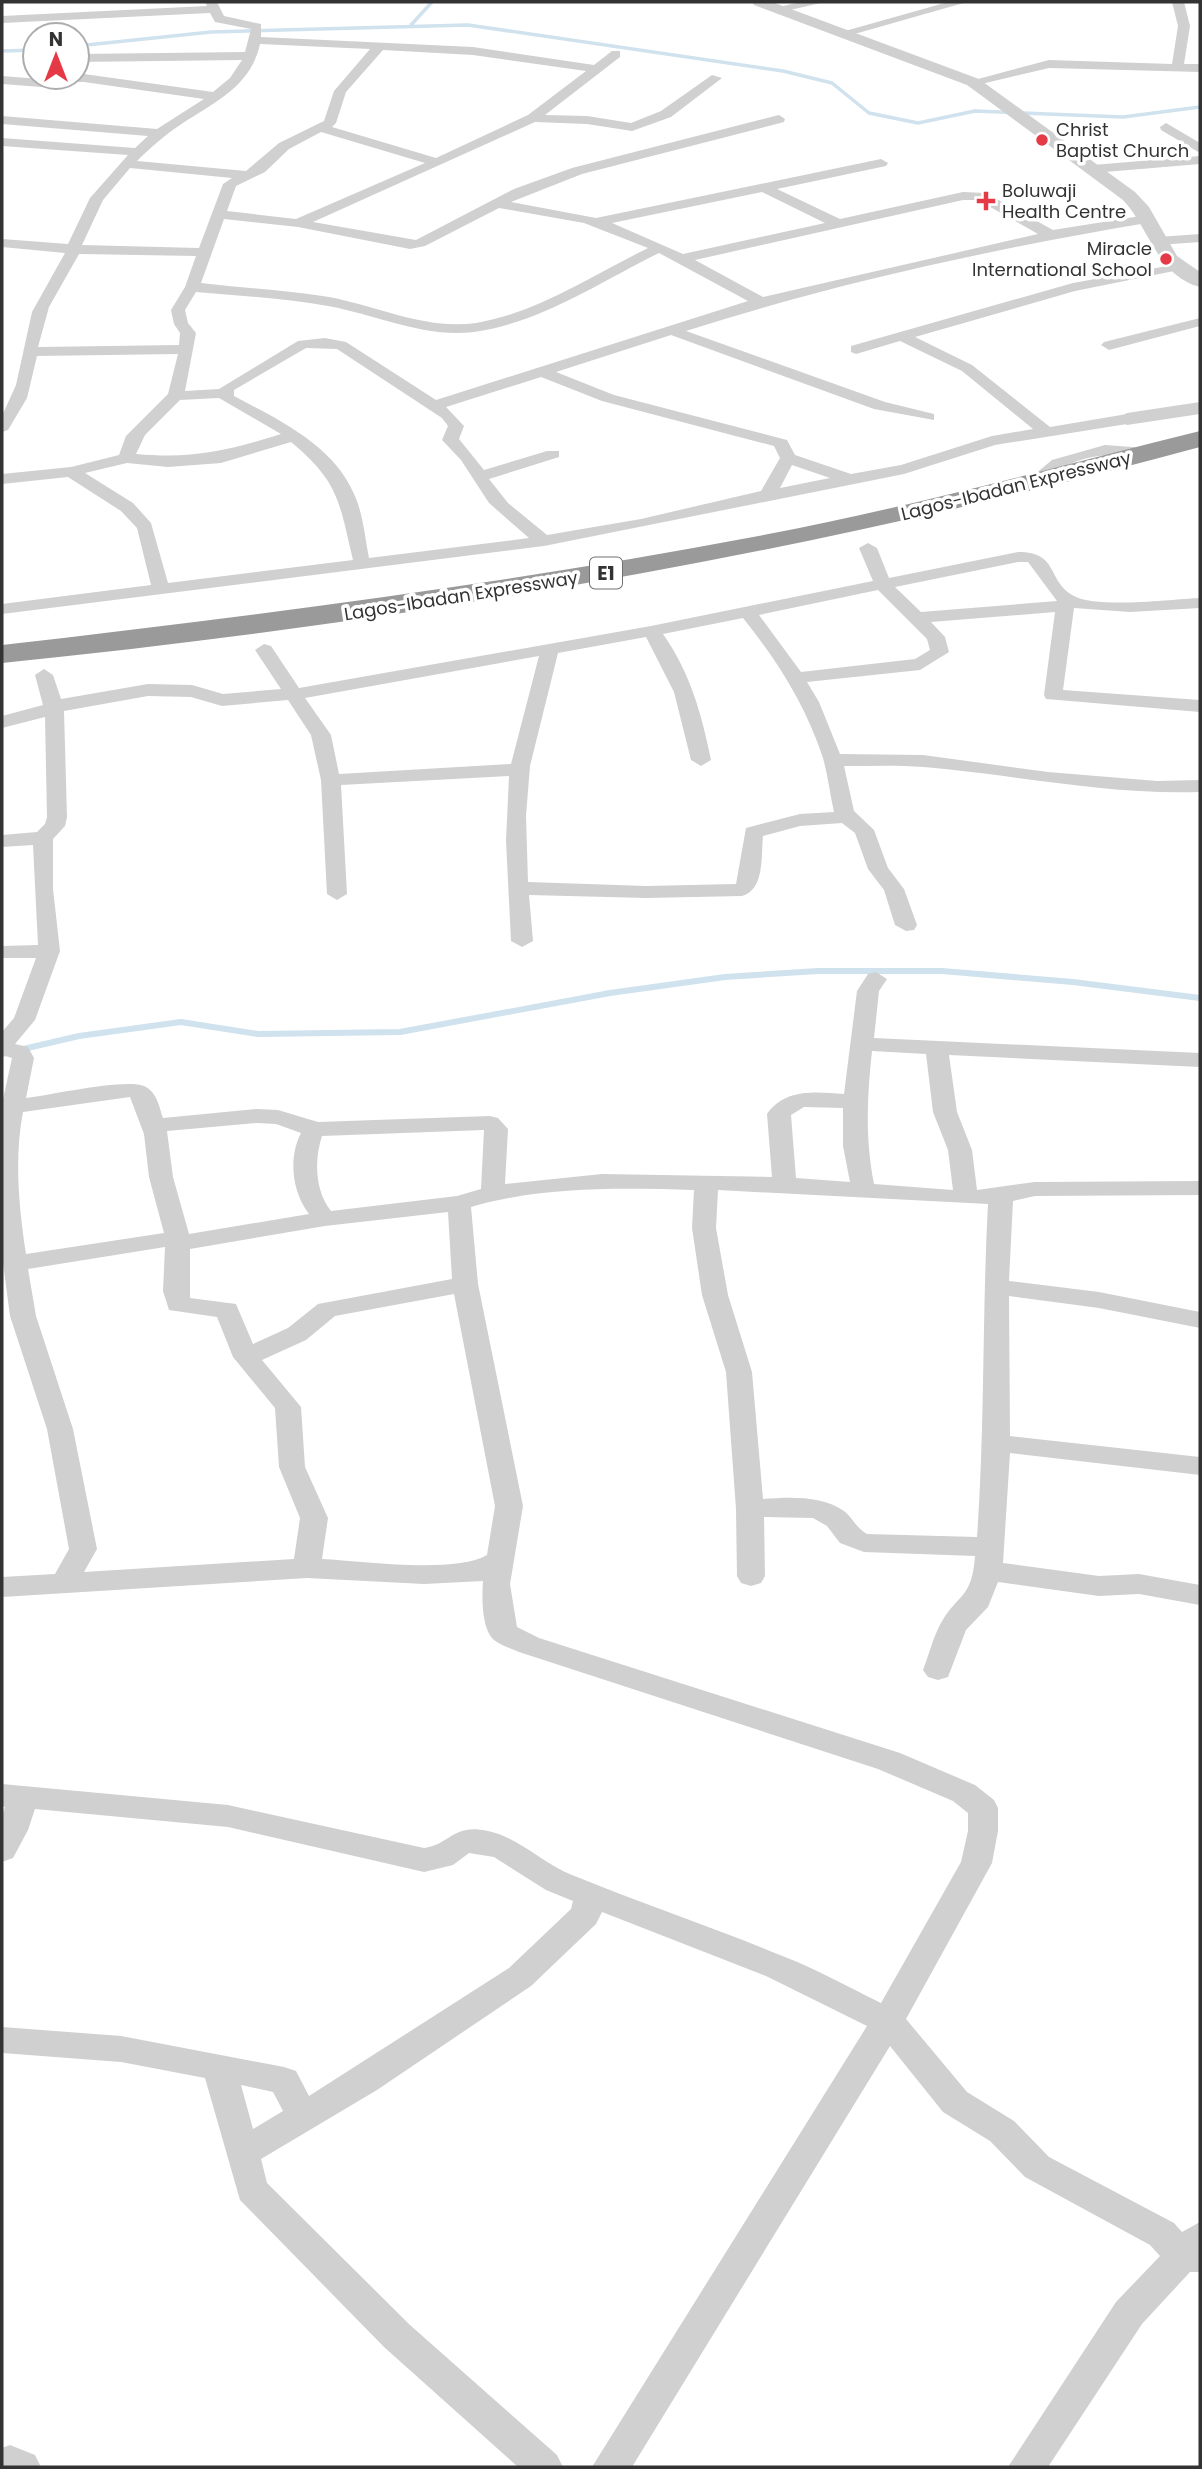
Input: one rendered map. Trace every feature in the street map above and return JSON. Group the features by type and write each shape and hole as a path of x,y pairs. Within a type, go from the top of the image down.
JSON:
{"highway":[{"name":"Lagos-Ibadan Expressway","path":"2,654 280,623 603,574 884,518 1154,452 1194,449"},
{"name":"Lagos-Ibadan Expressway","path":"251,651 512,614 868,548 1194,449"},
{"path":"2,679 146,664"}],"street":[{"path":"759,2 972,82 1129,197 1147,219 1158,241 1179,266 1200,281"},
{"path":"777,9 819,2"},
{"path":"844,33 961,2"},
{"path":"1177,68 1182,51 1183,21 1178,2"},
{"path":"905,5 926,12"},
{"path":"2,19 212,6 216,17 223,22 256,34 381,46 473,51 594,69"},
{"path":"1183,21 1200,22"},
{"path":"2,427 18,405 26,381 29,352 40,308 76,247 89,211 102,191 161,133 219,97 236,81 256,34"},
{"path":"127,458 126,452 132,440 175,396 187,349 188,333 181,324 178,310 192,287 230,184 260,169 284,146 324,129 330,123 340,91 381,46"},
{"path":"299,223 533,118 616,54"},
{"path":"91,58 248,55"},
{"path":"972,82 1049,64 1200,68"},
{"path":"2,80 41,83 58,78 84,78 219,97"},
{"path":"533,118 587,120 632,127 666,114 716,78"},
{"path":"2,120 161,133"},
{"path":"219,215 299,223 410,245 420,243 495,203 590,168 779,120"},
{"path":"1166,127 1200,149"},
{"path":"324,129 436,162"},
{"path":"2,142 140,152"},
{"path":"2,159 18,143"},
{"path":"1093,169 1200,160"},
{"path":"597,222 881,163"},
{"path":"127,164 248,175"},
{"path":"761,186 838,224"},
{"path":"682,259 975,195 1051,234"},
{"path":"495,203 597,222 660,247 761,302"},
{"path":"435,405 761,302 1051,234 1147,219"},
{"path":"1158,241 1200,238"},
{"path":"2,243 76,247 110,252 206,252"},
{"path":"192,287 326,302 415,323 472,327 511,317 555,299 660,247"},
{"path":"856,349 1073,287 1179,266"},
{"path":"1109,345 1200,322"},
{"path":"670,330 880,406 928,417"},
{"path":"901,336 967,368 1040,432 1073,456"},
{"path":"362,564 346,494 325,462 293,436 227,398 227,388 303,344 341,345 435,405 456,426 450,440 471,458 487,490 506,510 544,541"},
{"path":"29,352 187,349"},
{"path":"541,371 608,398 781,443 788,458 846,478"},
{"path":"175,396 226,393"},
{"path":"2,609 544,541 640,524 846,478 904,469 992,441 1200,408"},
{"path":"1127,419 1194,449"},
{"path":"2,479 71,472 127,458 168,462 211,460 293,436"},
{"path":"1031,484 1050,468 1073,456 1111,449 1154,452"},
{"path":"481,476 553,454"},
{"path":"767,495 788,458"},
{"path":"71,472 127,507 145,527 160,590"},
{"path":"794,678 920,664 940,652 936,637 884,586 868,548"},
{"path":"2,722 86,698 175,688 222,700 295,694 651,631 1017,557 1033,557 1068,604 1053,695 1200,706"},
{"path":"916,618 1068,604 1111,606 1200,603"},
{"path":"748,612 781,654 810,702 833,760 847,817 864,830 878,869 894,889 906,925"},
{"path":"651,631 663,647 692,710 701,760"},
{"path":"522,941 517,888 520,769 524,740 540,695 550,649"},
{"path":"251,651 295,694 321,735 331,780 337,894"},
{"path":"2,841 43,838 55,826 54,709 44,675"},
{"path":"833,760 923,761 1048,778 1157,787 1200,786"},
{"path":"331,780 520,769"},
{"path":"517,888 646,892 742,890 748,883 753,832 800,820 847,817"},
{"path":"43,838 43,889 49,951 24,1020 2,1045 7,1050 20,1052 23,1058 8,1130 7,1207 23,1316 60,1429 83,1549 63,1584"},
{"path":"2,952 49,951"},
{"path":"864,1192 855,1146 855,1101 868,991 876,979"},
{"path":"860,1044 1200,1060"},
{"path":"937,1048 945,1112 960,1150 961,1177 967,1198"},
{"path":"13,1107 128,1090 137,1091 145,1098 154,1126 161,1177 178,1240 178,1304 227,1310 246,1357 288,1407 292,1467 314,1518 307,1568"},
{"path":"785,1184 779,1114 786,1103 800,1099 855,1101"},
{"path":"154,1126 199,1120 271,1116 288,1118 315,1129 418,1128 490,1123 496,1129 493,1193"},
{"path":"315,1129 309,1137 306,1149 310,1197 325,1219"},
{"path":"17,1263 325,1219 459,1203 493,1193 602,1181 785,1184 967,1198 1001,1196 1035,1189 1200,1188"},
{"path":"706,1181 704,1228 715,1296 739,1372 750,1509 751,1576"},
{"path":"938,1670 953,1626 978,1600 988,1559 997,1443 996,1287 1001,1196"},
{"path":"459,1203 465,1284 509,1506 505,1544 497,1561 495,1610 504,1633 529,1645 889,1761 964,1793 983,1808 983,1831 976,1863 888,2021 611,2467"},
{"path":"246,1357 297,1334 327,1310 465,1284"},
{"path":"996,1287 1098,1300 1200,1320"},
{"path":"997,1443 1200,1466"},
{"path":"750,1509 802,1507 822,1512 835,1518 848,1537 864,1543 988,1559 1099,1586 1139,1584 1200,1595"},
{"path":"2,1587 307,1568 424,1574 479,1572 497,1561"},
{"path":"2,1850 13,1830 13,1797 228,1816 424,1860 442,1857 463,1841 486,1842 505,1849 557,1882 778,1967 888,2021 956,2102 1002,2132 1037,2167 1194,2250 1129,2313 1027,2467"},
{"path":"243,2152 470,2013 520,1977 585,1915 591,1895"},
{"path":"2,2040 121,2049 284,2081 303,2116"},
{"path":"219,2067 243,2152 244,2169 252,2190 397,2336 544,2467"},
{"path":"2,2466 10,2462 22,2467"}],"waterway":[{"path":"411,25 432,2"},
{"path":"91,45 211,32 468,25 783,71 832,83 869,113 918,123 975,111 1123,117 1200,107"},
{"path":"2,51 21,50"},
{"path":"2,1054 79,1036 181,1022 258,1034 400,1032 610,993 725,977 818,971 942,971 1073,982 1200,998"}],"place":[{"name":"Christ Baptist Church","path":"1042,140"},
{"name":"Boluwaji Health Centre","path":"986,201"},
{"name":"Miracle International School","path":"1166,259"}]}
